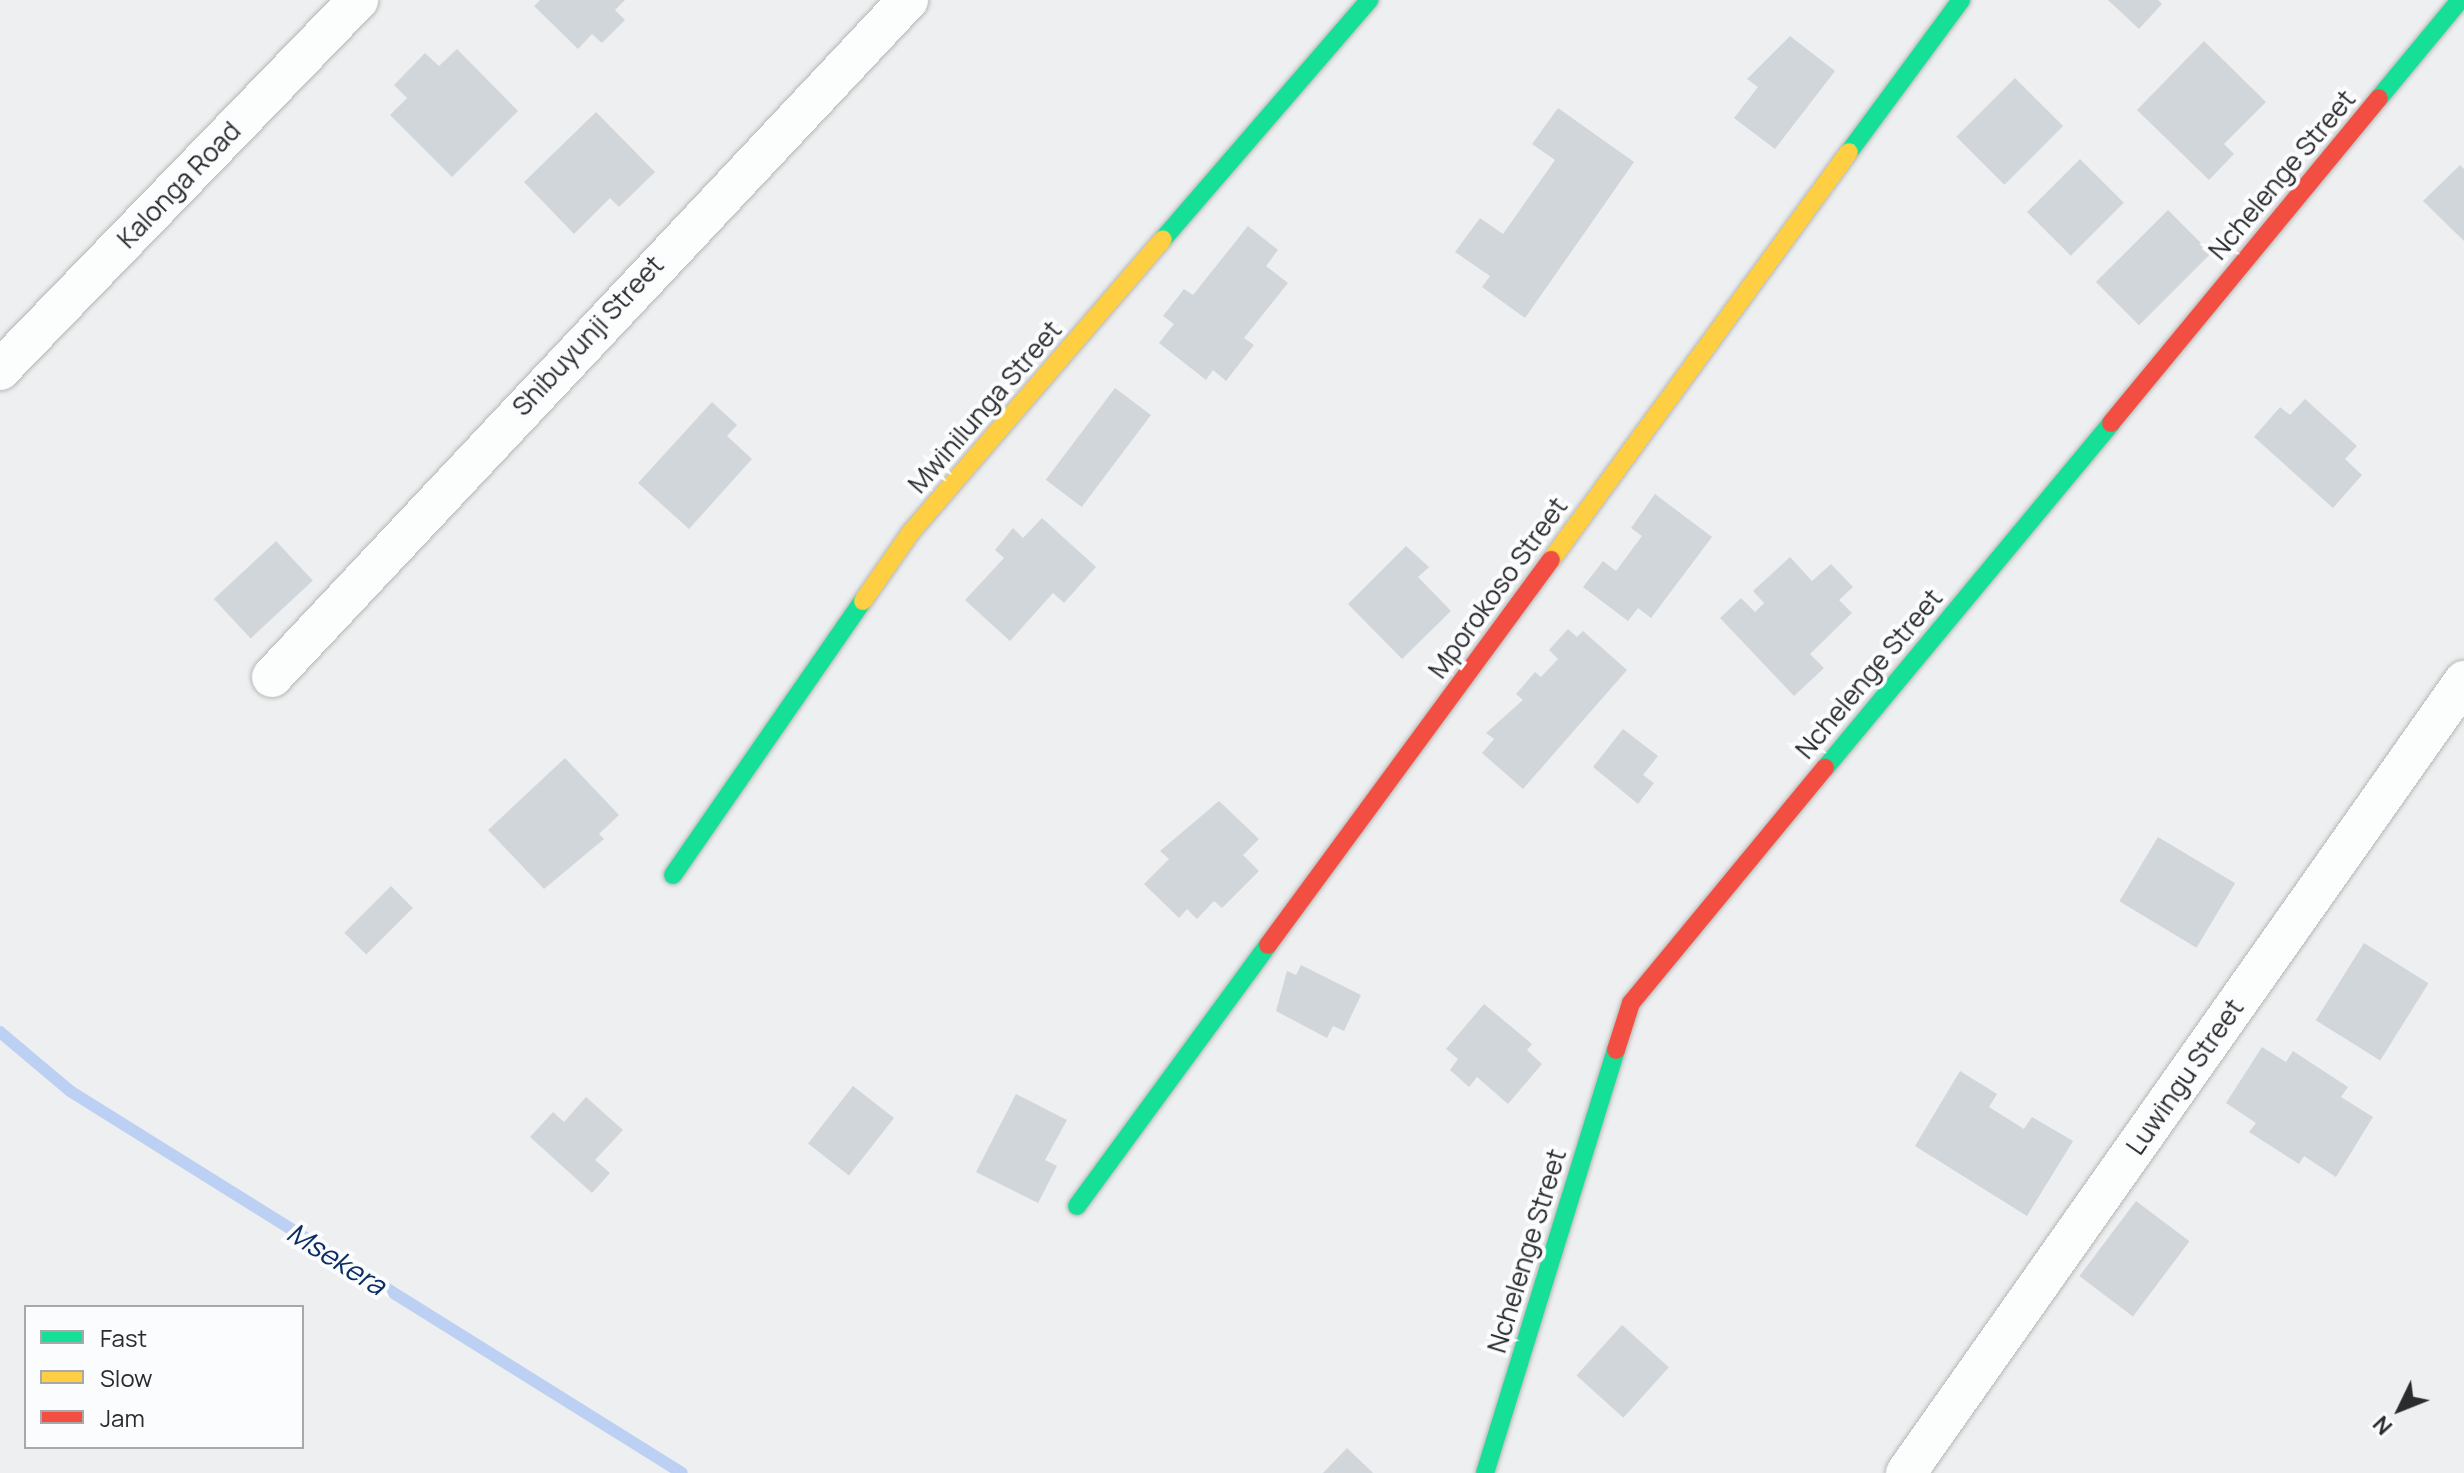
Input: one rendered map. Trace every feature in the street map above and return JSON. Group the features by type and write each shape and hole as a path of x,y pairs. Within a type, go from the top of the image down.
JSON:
{"street":[{"name":"Kalonga Road","path":"0,370 358,0"},
{"name":"Shibuyunji Street","path":"272,677 908,0"},
{"name":"Mwinilunga Street","path":"673,875 911,532 1369,0"},
{"name":"Mporokoso Street","path":"1077,1206 1961,0"},
{"name":"Nchelenge Street","path":"1485,1473 1631,1003 2460,0"},
{"name":"Luwingu Street","path":"1906,1473 2464,681"}],"building":[{"path":"540,0 625,0 615,10 625,20 602,43 592,34 578,49 534,6"},
{"path":"2108,0 2158,0 2162,4 2139,29"},
{"path":"1790,36 1835,71 1775,149 1734,118 1758,87 1747,79"},
{"path":"2204,41 2266,102 2224,144 2234,154 2209,180 2137,110"},
{"path":"457,49 518,111 452,177 390,115 407,98 394,85 425,53 439,66"},
{"path":"2015,78 2063,126 2004,185 1956,137"},
{"path":"1558,108 1634,162 1525,318 1482,287 1490,276 1455,252 1480,218 1503,234 1555,160 1532,144"},
{"path":"596,112 655,172 619,207 610,198 574,234 524,182"},
{"path":"2080,159 2124,203 2071,256 2027,212"},
{"path":"2460,165 2464,169 2464,241 2423,201"},
{"path":"2168,210 2211,253 2139,325 2096,282"},
{"path":"1248,226 1278,250 1266,266 1288,283 1244,338 1254,345 1226,381 1213,370 1206,380 1159,343 1174,324 1163,316 1184,289 1193,295"},
{"path":"1115,388 1151,415 1082,507 1046,480"},
{"path":"2305,399 2357,446 2345,459 2362,475 2333,508 2254,437 2280,407 2290,415"},
{"path":"712,402 737,425 727,436 752,459 689,529 638,483"},
{"path":"1655,494 1712,537 1651,618 1638,608 1628,621 1583,587 1603,561 1616,571 1642,536 1631,528"},
{"path":"1042,518 1096,567 1064,603 1053,593 1010,641 965,600 1004,558 995,550 1013,528 1023,538"},
{"path":"276,541 313,580 251,638 214,599"},
{"path":"1406,546 1429,567 1418,577 1451,611 1402,659 1348,604"},
{"path":"1790,557 1812,581 1831,564 1853,587 1839,600 1852,613 1810,654 1824,668 1794,696 1720,618 1741,598 1755,612 1764,603 1753,591"},
{"path":"1568,629 1577,637 1583,631 1627,670 1523,789 1482,753 1494,739 1486,733 1523,700 1516,694 1535,672 1541,677 1558,659 1549,650"},
{"path":"1623,729 1658,756 1643,775 1654,783 1638,804 1593,767"},
{"path":"565,758 619,815 599,834 604,839 544,889 488,830"},
{"path":"1219,801 1259,839 1243,855 1259,871 1222,908 1214,901 1197,919 1187,909 1179,918 1144,884 1169,859 1160,851"},
{"path":"2158,837 2235,883 2197,948 2119,901"},
{"path":"391,886 413,908 366,955 344,933"},
{"path":"2364,943 2428,983 2380,1060 2316,1020"},
{"path":"1301,965 1361,995 1344,1031 1333,1026 1327,1038 1276,1011 1287,971 1296,975"},
{"path":"1484,1004 1532,1044 1527,1050 1542,1064 1508,1104 1477,1077 1469,1087 1450,1070 1458,1059 1446,1049"},
{"path":"2262,1047 2286,1062 2293,1051 2348,1087 2341,1097 2373,1117 2336,1177 2304,1156 2299,1164 2249,1132 2256,1123 2226,1103"},
{"path":"1960,1071 1997,1094 1989,1107 2024,1129 2032,1117 2073,1141 2027,1216 1915,1146"},
{"path":"853,1086 894,1118 849,1176 808,1144"},
{"path":"1016,1094 1067,1120 1045,1160 1057,1166 1038,1203 976,1172"},
{"path":"586,1097 623,1130 595,1160 610,1173 592,1193 530,1137 553,1112 564,1122"},
{"path":"2136,1201 2190,1241 2133,1316 2079,1276"},
{"path":"1622,1325 1669,1367 1623,1418 1576,1376"},
{"path":"1347,1448 1373,1473 1323,1473"}],"waterway":[{"name":"Msekera","path":"0,1032 70,1091 682,1473"}],"traffic: fast":[{"path":"1163,239 1369,0"},
{"path":"1849,152 1961,0"},
{"path":"2379,98 2460,0"},
{"path":"1825,768 2111,423"},
{"path":"673,875 863,601"},
{"path":"1077,1206 1268,945"},
{"path":"1485,1473 1616,1050"}],"traffic: slow":[{"path":"1551,560 1849,152"},
{"path":"863,601 911,532 1163,239"}],"traffic: jam":[{"path":"2111,423 2379,98"},
{"path":"1268,945 1551,560"},
{"path":"1616,1050 1631,1003 1825,768"}]}
